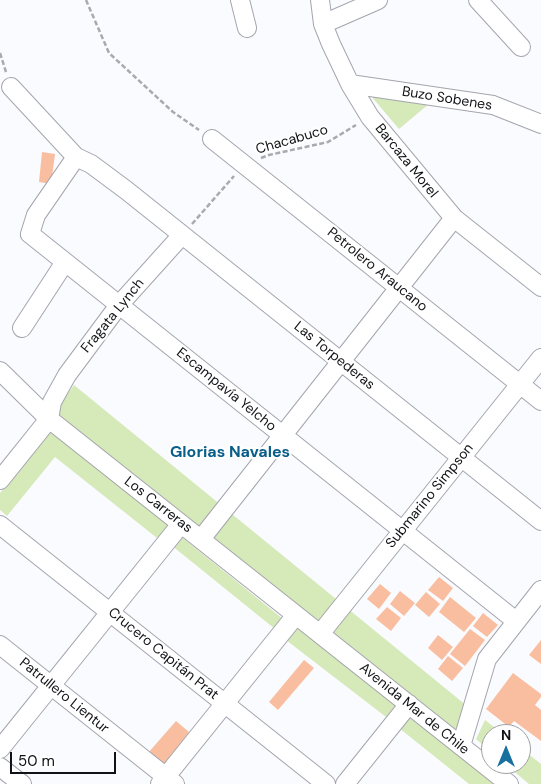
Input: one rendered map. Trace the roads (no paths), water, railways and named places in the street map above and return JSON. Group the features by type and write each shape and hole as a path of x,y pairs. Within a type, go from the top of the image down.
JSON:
{"street":[{"path":"240,0 247,28"},
{"name":"Barcaza Morel","path":"320,0 323,24 331,44 350,84 370,117 454,218 541,287"},
{"path":"323,24 378,0"},
{"path":"478,0 521,48"},
{"name":"Buzo Sobenes","path":"350,84 493,105 541,124"},
{"name":"Las Torpederas","path":"11,88 76,157 91,164 126,190 541,521"},
{"name":"Petrolero Araucano","path":"212,139 541,401"},
{"name":"Escampavía Yelcho","path":"76,157 36,215 30,234 516,621"},
{"path":"201,539 454,218"},
{"name":"Fragata Lynch","path":"0,480 49,418 52,402 68,375 119,305 182,235"},
{"path":"22,328 65,262"},
{"name":"Submarino Simpson","path":"320,634 541,358"},
{"name":"Los Carreras","path":"0,371 49,418 320,634"},
{"path":"0,749 181,524"},
{"name":"Crucero Capitán Prat","path":"0,525 326,784"},
{"path":"461,746 487,659 541,590"},
{"path":"167,782 225,704 296,615"},
{"name":"Avenida Mar de Chile","path":"320,634 508,784"},
{"name":"Patrullero Lientur","path":"0,645 167,782"},
{"path":"345,784 409,704"},
{"path":"0,767 22,784"}],"district":[{"name":"Glorias Navales","path":"230,453"}]}
